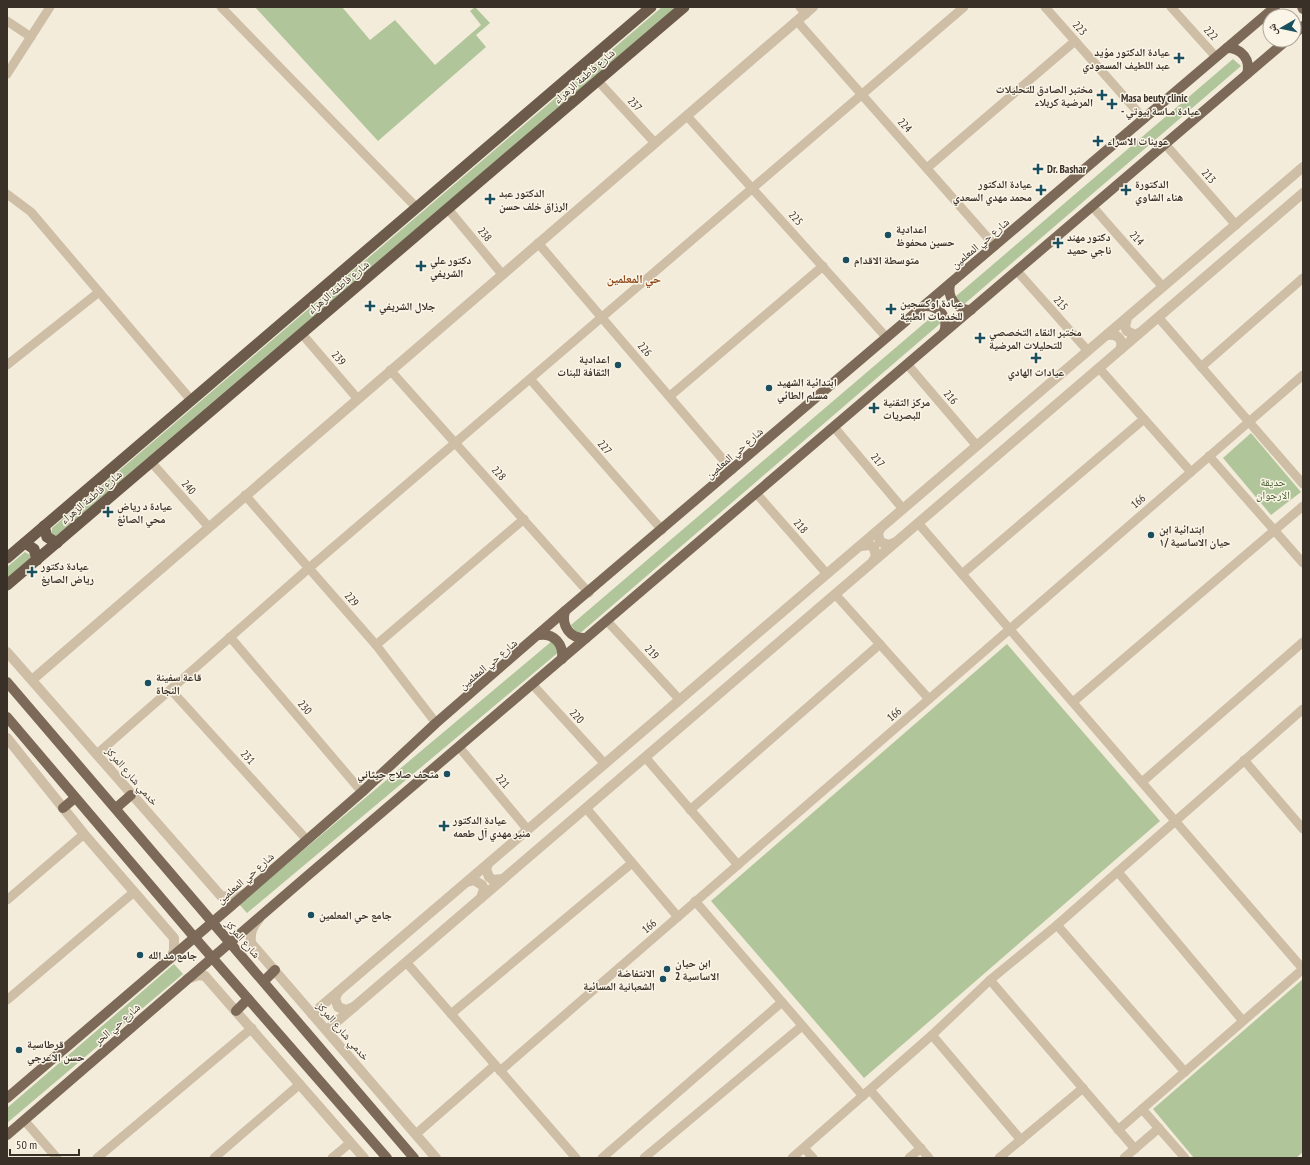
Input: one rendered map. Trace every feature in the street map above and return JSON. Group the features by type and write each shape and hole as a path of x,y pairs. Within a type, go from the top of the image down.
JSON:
{"highway":[{"name":"شارع فاطمة الزهراء","path":"7,558 651,7"},
{"name":"شارع فاطمة الزهراء","path":"7,585 684,7"},
{"path":"44,526 47,537 57,543"},
{"path":"25,542 34,549 37,560"}],"main road":[{"name":"شارع حي المعلمين","path":"213,922 362,792 436,723 1275,7"},
{"path":"1227,48 1235,49 1245,57 1248,66 1247,74"},
{"path":"261,916 1278,48"},
{"path":"950,284 950,292 954,302 960,307 971,310"},
{"path":"925,306 933,307 943,315 946,324 944,332"},
{"path":"565,612 564,624 568,631 574,636 586,638"},
{"path":"540,635 552,636 559,642 562,650 562,659"},
{"name":"شارع المركز","path":"7,682 231,942 414,1158"},
{"path":"7,717 194,938 387,1158"},
{"path":"116,808 131,795"},
{"path":"63,808 75,798"},
{"name":"شارع حي الحر","path":"7,1135 261,916"},
{"name":"شارع حي الحر","path":"7,1098 213,922"},
{"path":"264,981 275,970"},
{"path":"236,1011 248,999"}],"street":[{"path":"7,74 50,7"},
{"path":"221,7 416,207"},
{"path":"97,754 309,568 964,7"},
{"name":"223","path":"1045,7 1144,119"},
{"name":"222","path":"1171,7 1216,57"},
{"path":"32,680 245,494 797,21 806,9"},
{"path":"7,21 31,37"},
{"name":"224","path":"797,21 995,246"},
{"path":"927,168 1075,40"},
{"name":"237","path":"598,81 655,143"},
{"name":"225","path":"687,116 888,338"},
{"name":"213","path":"1165,144 1236,225"},
{"path":"312,1014 1303,167"},
{"path":"326,1030 1303,192"},
{"path":"7,194 31,212 191,400"},
{"name":"214","path":"1092,206 1163,287"},
{"name":"238","path":"448,209 502,274"},
{"name":"226","path":"538,243 732,470"},
{"path":"670,396 823,266"},
{"name":"215","path":"1016,271 1088,351"},
{"path":"1201,367 1303,278"},
{"path":"7,365 99,292"},
{"path":"1158,317 1303,484"},
{"path":"1126,318 1125,327 1127,332 1135,335 1139,333"},
{"name":"239","path":"302,334 357,398"},
{"path":"1107,335 1116,334 1119,337 1121,341 1120,350"},
{"name":"216","path":"907,364 977,446"},
{"path":"1098,368 1191,472"},
{"name":"228","path":"390,370 589,592"},
{"name":"166","path":"416,1134 498,1068 678,917 1303,375"},
{"name":"227","path":"530,379 662,530"},
{"path":"962,574 1144,419"},
{"name":"217","path":"834,427 903,510"},
{"path":"1209,456 1303,562"},
{"name":"240","path":"151,462 208,526"},
{"name":"218","path":"756,493 827,574"},
{"name":"229","path":"245,494 376,645 436,723"},
{"path":"1073,702 1303,506"},
{"path":"376,645 524,519"},
{"path":"918,523 1303,969 1118,1130"},
{"path":"880,529 878,534 880,542 888,545 894,543"},
{"path":"861,546 870,545 874,548 876,556 873,561"},
{"path":"835,594 929,699"},
{"name":"219","path":"607,621 680,700"},
{"name":"230","path":"230,637 362,792"},
{"path":"1142,782 1303,642"},
{"path":"690,810 880,644"},
{"name":"خدمي شارع المركز","path":"7,652 131,795 222,896 237,898 246,893"},
{"name":"220","path":"532,684 605,764"},
{"name":"231","path":"171,690 307,840"},
{"path":"792,1158 932,1035 990,980 1057,925 1303,709"},
{"path":"7,738 84,834 174,938 174,951 170,959"},
{"name":"221","path":"459,747 528,830"},
{"path":"645,757 738,865"},
{"path":"1244,760 1302,825"},
{"path":"586,808 678,917"},
{"path":"7,900 84,834"},
{"path":"451,1014 632,863"},
{"path":"488,864 486,869 489,878 493,880 502,879"},
{"path":"1118,872 1243,1021"},
{"path":"467,882 474,880 482,885 484,889 481,898"},
{"path":"7,1000 134,892"},
{"path":"695,902 802,1026 929,1158"},
{"name":"خدمي شارع المركز","path":"261,916 253,926 250,935 251,943 436,1158"},
{"path":"1057,925 1185,1072"},
{"path":"406,962 576,1158"},
{"path":"187,979 200,975 205,976 364,1158"},
{"path":"990,980 1135,1149"},
{"path":"338,992 335,998 338,1007 346,1010 354,1007"},
{"path":"602,1158 782,1002"},
{"path":"644,1158 802,1026"},
{"path":"97,1158 252,1028"},
{"path":"932,1035 1021,1140"},
{"path":"214,1158 300,1084"},
{"path":"999,1158 1083,1088"},
{"path":"1142,1109 1185,1158"},
{"path":"24,1120 57,1158"},
{"path":"1124,1158 1159,1128"},
{"path":"332,1158 350,1143"},
{"path":"804,1148 813,1158"},
{"path":"910,1158 921,1148"}],"green space":[{"path":"255,7 342,7 370,40 395,20 435,65 481,25 470,11 475,7 490,23 476,35 486,47 378,141"},
{"path":"662,7 676,7 56,536 52,534 52,528"},
{"path":"1233,59 1241,66 962,306 955,297"},
{"path":"935,314 942,322 578,635 571,625"},
{"name":"حديقة الارجوان","path":"1251,433 1301,492 1271,515 1223,458"},
{"path":"25,552 30,555 30,559 7,579 7,567"},
{"path":"552,641 560,651 247,913 239,904"},
{"path":"1007,644 1160,821 864,1078 711,901"},
{"path":"174,964 183,974 7,1123 7,1108"},
{"path":"1303,979 1303,1152 1296,1158 1194,1158 1153,1109"}],"place":[{"name":"عيادة الدكتور مؤيد عبد اللطيف المسعودي","path":"1179,58"},
{"name":"مختبر الصادق للتحليلات المرضية كربلاء","path":"1102,95"},
{"name":"Masa beuty clinic - عيادة مـاسة بيوتي","path":"1112,104"},
{"name":"عوينات الاسراء","path":"1098,141"},
{"name":"Dr. Bashar","path":"1038,169"},
{"name":"عيادة الدكتور محمد مهدي السعدي","path":"1041,190"},
{"name":"الدكتورة هناء الشاوي","path":"1126,190"},
{"name":"الدكتور عبد الرزاق خلف حسن","path":"490,199"},
{"name":"اعدادية حسين محفوظ","path":"888,235"},
{"name":"دكتور مهند ناجي حميد","path":"1058,243"},
{"name":"متوسطة الاقدام","path":"846,260"},
{"name":"دكتور علي الشريفي","path":"421,266"},
{"name":"جلال الشريفي","path":"370,306"},
{"name":"عيادة اوكسجين للخدمات الطبية","path":"891,309"},
{"name":"مختبر النقاء التخصصي للتحليلات المرضية","path":"980,338"},
{"name":"عيادات الهادي","path":"1036,358"},
{"name":"اعدادية الثقافة للبنات","path":"618,365"},
{"name":"ابتدائية الشهيد مسلم الطائي","path":"769,388"},
{"name":"مركز التقنية للبصريات","path":"874,408"},
{"name":"عيادة د رياض محي الصائغ","path":"108,512"},
{"name":"ابتدائية ابن حيان الاساسية /١","path":"1151,535"},
{"name":"عيادة دكتور رياض الصايغ","path":"32,572"},
{"name":"قاعة سفينة النجاة","path":"148,683"},
{"name":"متحف صلاح حيثاني","path":"447,774"},
{"name":"عيادة الدكتور منير مهدي آل طعمه","path":"444,826"},
{"name":"جامع حي المعلمين","path":"311,915"},
{"name":"جامع مد الله","path":"140,955"},
{"name":"ابن حيان الاساسية 2","path":"667,969"},
{"name":"الانتفاضة الشعبانية المسائية","path":"663,979"},
{"name":"قرطاسية حسن الاعرجي","path":"19,1050"}],"district":[{"name":"حي المعلمين","path":"634,279"}]}
